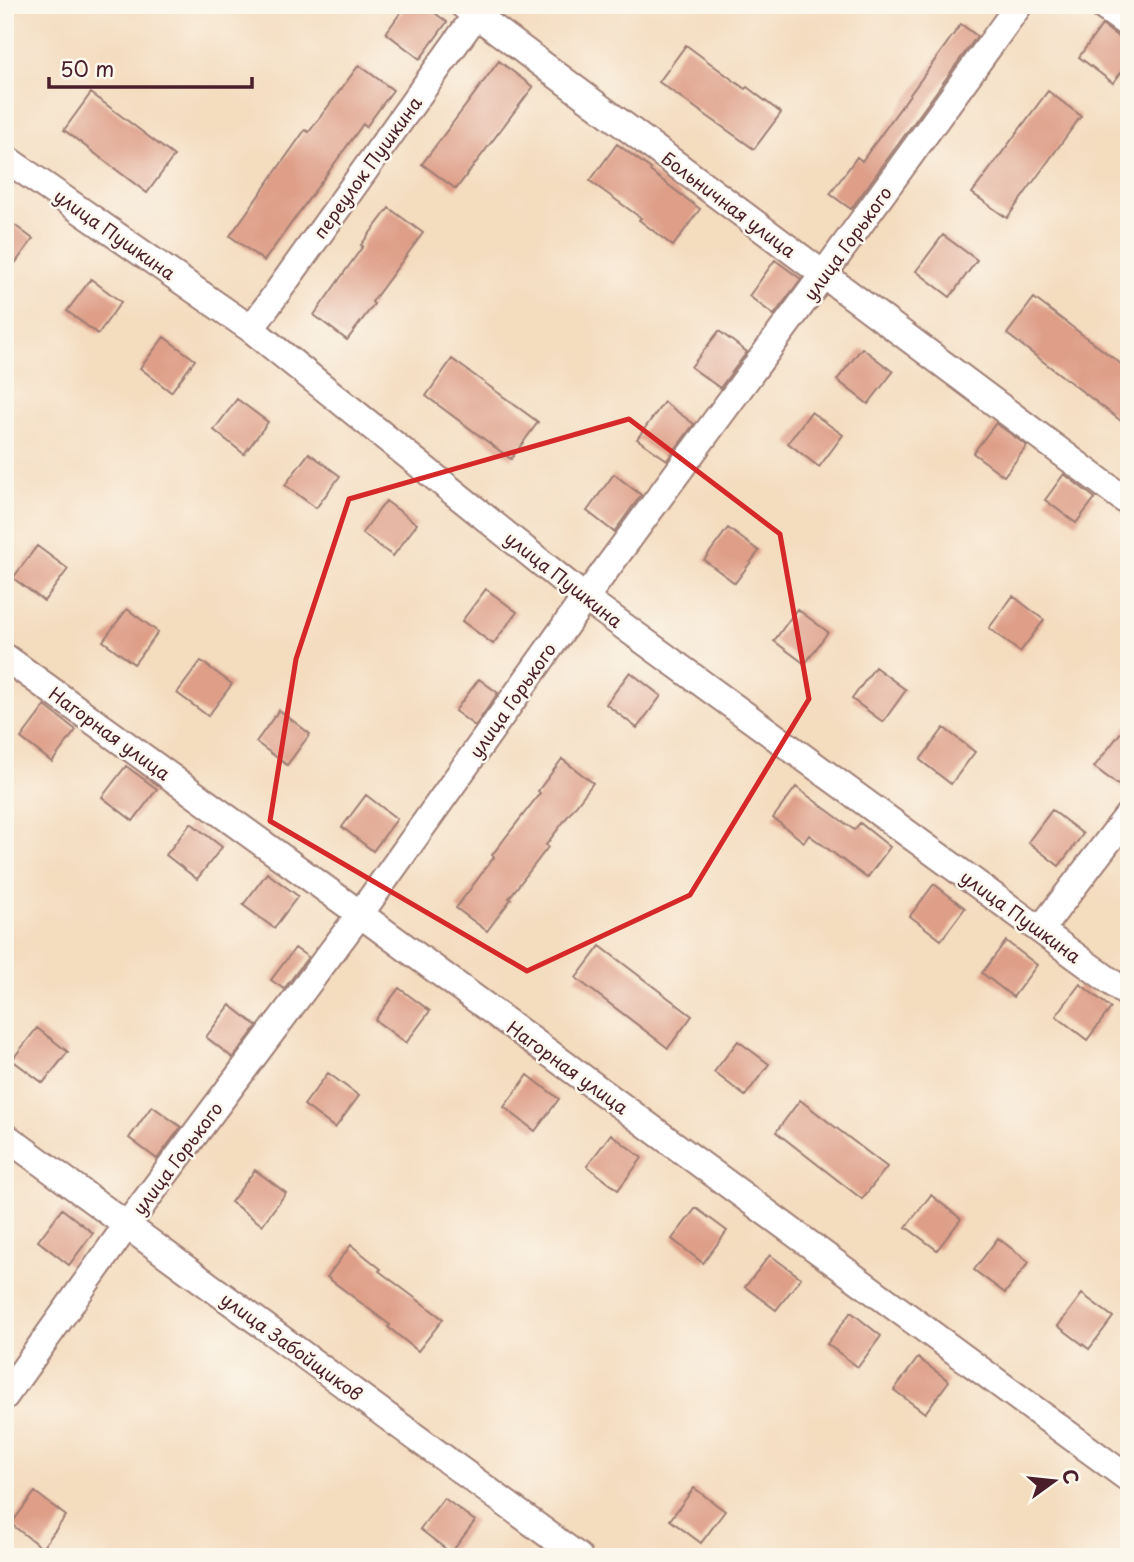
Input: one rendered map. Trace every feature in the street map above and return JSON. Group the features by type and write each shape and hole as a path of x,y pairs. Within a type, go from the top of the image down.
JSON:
{"street":[{"name":"улица Горького","path":"5,1396 127,1225 360,914 585,598 1019,5"},
{"path":"1101,5 1129,25"},
{"name":"Больничная улица","path":"474,8 823,275 1129,503"},
{"name":"переулок Пушкина","path":"251,329 474,8"},
{"name":"улица Пушкина","path":"5,158 251,329 585,598 1129,995"},
{"name":"Нагорная улица","path":"5,657 360,914 1129,1479"},
{"path":"1040,930 1129,814"},
{"name":"улица Забойщиков","path":"5,1136 579,1557"}],"highlighted area":[{"path":"629,419 780,534 809,699 690,895 527,971 270,821 296,659 349,499"}],"building":[{"path":"406,5 424,5 447,22 420,59 386,33"},
{"path":"961,24 977,36 851,209 830,194 857,157 862,161"},
{"path":"1102,25 1129,41 1129,62 1113,83 1079,57"},
{"path":"686,45 781,113 754,149 659,82"},
{"path":"499,61 533,87 456,189 422,164"},
{"path":"359,65 393,90 366,127 363,124 264,261 230,236 305,130 309,132"},
{"path":"1048,91 1081,116 1007,218 972,193"},
{"path":"91,93 174,156 147,193 64,130"},
{"path":"617,144 700,209 673,246 639,220 641,218 590,181"},
{"path":"389,208 423,233 347,340 314,315"},
{"path":"5,218 33,239 5,277"},
{"path":"943,235 977,260 950,297 916,271"},
{"path":"775,260 801,279 774,315 749,296"},
{"path":"91,279 121,302 98,334 67,311"},
{"path":"1034,298 1129,370 1129,427 1007,334"},
{"path":"719,331 747,352 720,388 691,367"},
{"path":"164,337 195,360 171,392 140,368"},
{"path":"862,348 893,372 868,404 837,380"},
{"path":"452,359 538,422 511,459 426,396"},
{"path":"237,399 268,422 244,454 214,430"},
{"path":"664,402 694,424 667,460 637,439"},
{"path":"811,412 843,435 819,467 788,443"},
{"path":"996,423 1027,446 1004,476 973,453"},
{"path":"309,453 340,476 316,508 285,485"},
{"path":"614,474 641,495 614,532 587,511"},
{"path":"1064,474 1095,498 1076,523 1045,500"},
{"path":"386,501 417,524 393,556 362,533"},
{"path":"728,528 759,551 735,583 704,560"},
{"path":"37,546 68,569 44,601 13,578"},
{"path":"486,589 517,612 493,644 462,621"},
{"path":"1013,596 1044,620 1020,652 989,628"},
{"path":"127,609 158,632 134,664 103,641"},
{"path":"797,609 828,632 805,664 774,641"},
{"path":"201,661 232,684 208,716 177,693"},
{"path":"875,667 906,690 883,722 852,699"},
{"path":"630,672 661,696 637,728 606,704"},
{"path":"479,679 498,693 475,726 455,711"},
{"path":"45,706 76,730 52,762 21,738"},
{"path":"279,710 310,734 287,765 256,742"},
{"path":"1129,722 1129,793 1094,767"},
{"path":"944,728 975,752 951,784 920,760"},
{"path":"562,759 593,783 546,845 548,847 487,931 456,908"},
{"path":"126,766 157,789 133,821 102,797"},
{"path":"796,787 854,830 860,823 890,847 867,878 809,835 804,842 773,818"},
{"path":"366,795 397,819 373,851 342,827"},
{"path":"1052,810 1083,834 1059,866 1028,842"},
{"path":"191,823 222,847 197,879 166,855"},
{"path":"267,873 298,896 274,928 243,905"},
{"path":"934,884 965,908 941,940 910,916"},
{"path":"1006,941 1037,965 1013,997 982,973"},
{"path":"600,946 692,1016 668,1048 576,978"},
{"path":"295,948 308,957 284,989 271,980"},
{"path":"1080,984 1111,1008 1087,1040 1056,1016"},
{"path":"399,988 430,1011 406,1043 375,1020"},
{"path":"230,1005 257,1026 233,1058 206,1037"},
{"path":"37,1028 68,1052 43,1083 12,1060"},
{"path":"738,1041 769,1064 745,1096 714,1072"},
{"path":"328,1073 359,1096 335,1128 304,1105"},
{"path":"528,1075 559,1099 535,1131 504,1107"},
{"path":"800,1100 887,1167 862,1199 776,1132"},
{"path":"152,1106 181,1127 157,1159 129,1138"},
{"path":"611,1134 642,1158 618,1190 587,1166"},
{"path":"255,1170 286,1193 262,1225 231,1202"},
{"path":"931,1195 961,1219 937,1250 906,1227"},
{"path":"696,1208 727,1231 703,1263 672,1239"},
{"path":"62,1209 93,1233 69,1265 38,1241"},
{"path":"998,1238 1029,1262 1005,1293 974,1270"},
{"path":"351,1245 381,1269 379,1271 443,1319 418,1351 388,1327 390,1325 327,1277"},
{"path":"770,1255 801,1278 776,1310 745,1287"},
{"path":"1082,1294 1113,1317 1089,1349 1058,1326"},
{"path":"851,1312 881,1336 858,1367 827,1344"},
{"path":"918,1358 949,1381 925,1413 894,1390"},
{"path":"694,1488 725,1511 701,1543 670,1520"},
{"path":"35,1492 66,1516 42,1548 11,1524"},
{"path":"444,1498 475,1521 451,1553 420,1529"}]}
